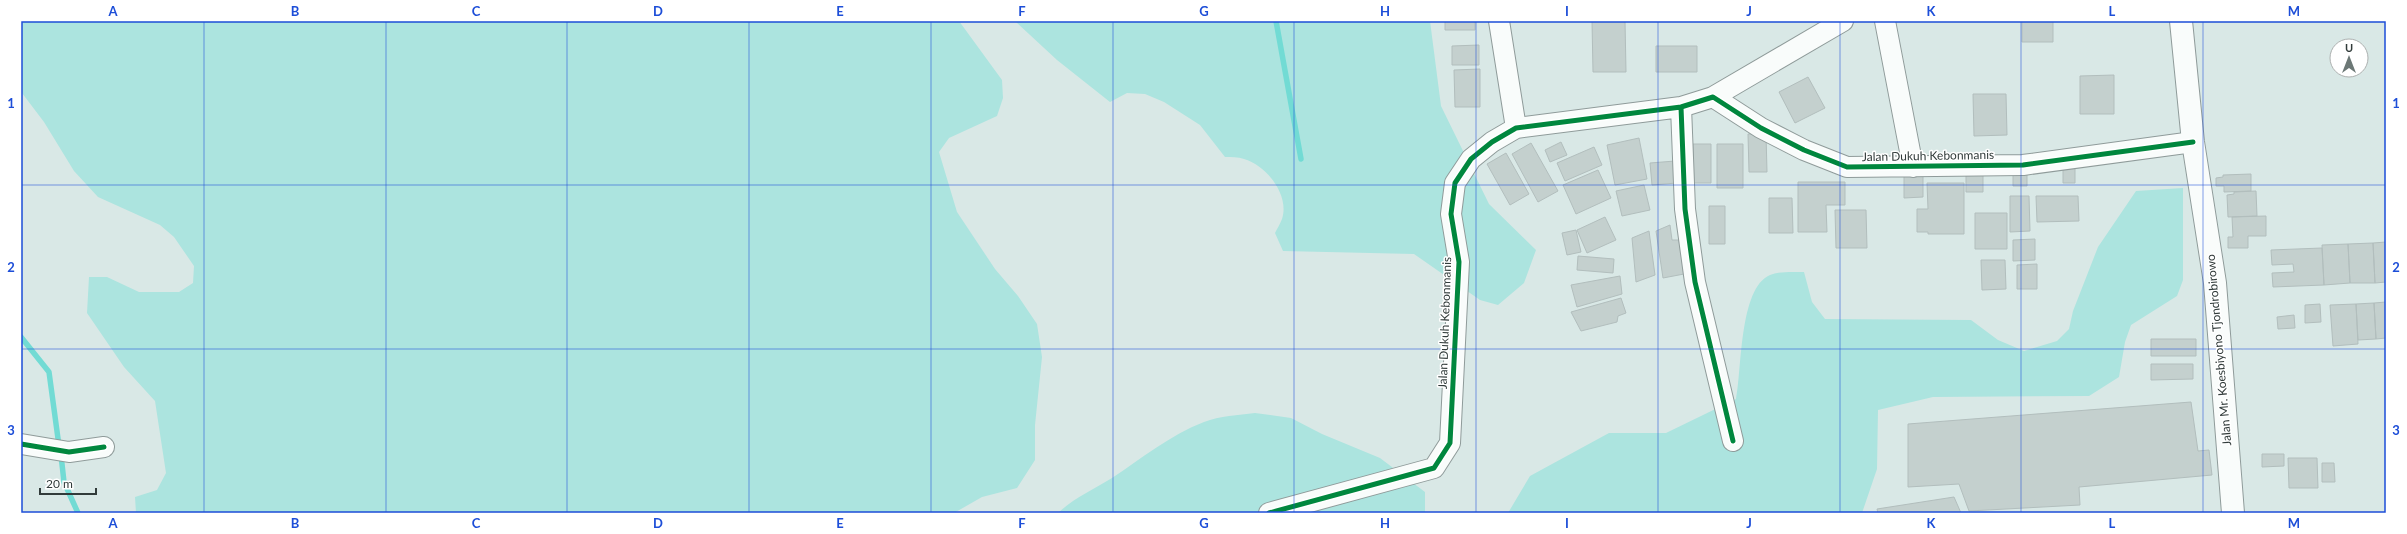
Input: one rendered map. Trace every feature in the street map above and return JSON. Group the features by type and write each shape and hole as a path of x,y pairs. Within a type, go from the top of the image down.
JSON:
{"main road":[{"name":"Jalan Mr. Koesbiyono Tjondrobirowo","path":"2181,21 2193,142 2215,283 2233,513"}],"street":[{"path":"1499,21 1516,128"},
{"name":"Jalan Dukuh Kebonmanis","path":"1270,513 1434,468 1450,443 1460,262 1451,214 1455,183 1471,159 1492,142 1516,128 1681,107 1713,97 1843,21"},
{"name":"Jalan Dukuh Kebonmanis","path":"1885,21 1914,167"},
{"name":"Jalan Dukuh Kebonmanis","path":"1713,97 1780,138 1804,150 1847,167 2024,165 2193,142"},
{"path":"1681,107 1685,209 1695,282 1733,441"},
{"path":"21,444 70,452 104,447"}],"shaded area":[{"path":"21,21 959,21 1002,80 1003,98 997,116 949,138 939,152 957,212 995,269 1018,296 1037,324 1042,357 1035,425 1035,460 1017,488 982,497 954,513 136,513 135,497 157,490 166,473 155,401 124,367 87,313 89,277 107,277 139,292 179,292 193,283 194,266 174,237 160,225 98,197 74,171 44,122 22,93"},
{"path":"1015,21 1430,21 1441,106 1489,204 1536,250 1524,283 1498,305 1480,300 1414,254 1283,251 1275,233 1282,219 1284,210 1283,200 1268,174 1252,162 1237,157 1225,157 1200,125 1164,102 1145,94 1127,93 1110,102 1057,60"},
{"path":"2183,188 2183,280 2177,296 2131,325 2125,342 2119,377 2089,396 1933,397 1878,410 1877,469 1862,513 1508,513 1530,476 1609,433 1666,433 1736,399 1747,312 1752,296 1760,283 1770,275 1782,272 1804,272 1812,302 1825,319 1971,320 1998,340 2024,351 2057,341 2069,329 2073,311 2098,247 2136,191"},
{"path":"1255,413 1291,418 1322,434 1380,458 1425,492 1425,513 1058,513 1077,498 1112,478 1168,440 1191,427 1216,418"}],"building":[{"path":"1445,21 1475,21 1475,30 1445,30"},
{"path":"1592,21 1625,21 1626,72 1593,72"},
{"path":"2022,21 2053,21 2053,42 2022,42"},
{"path":"1479,45 1479,65 1452,65 1452,46"},
{"path":"1656,46 1697,46 1697,72 1656,72"},
{"path":"1480,69 1480,107 1455,107 1454,70"},
{"path":"2114,75 2114,114 2080,114 2080,76"},
{"path":"1808,77 1825,108 1795,123 1779,92"},
{"path":"1973,94 2006,94 2007,135 1974,136"},
{"path":"1748,134 1766,134 1767,172 1749,172"},
{"path":"1639,138 1647,179 1615,185 1607,145"},
{"path":"1561,142 1567,155 1550,162 1545,150"},
{"path":"1531,143 1558,191 1538,202 1512,154"},
{"path":"1693,144 1711,144 1711,183 1693,183"},
{"path":"1717,144 1743,144 1743,188 1717,188"},
{"path":"1594,147 1602,165 1565,181 1557,163"},
{"path":"1506,153 1529,194 1510,205 1487,164"},
{"path":"2075,160 2075,183 2063,183 2063,161"},
{"path":"1675,161 1677,183 1652,185 1650,163"},
{"path":"2013,166 2027,166 2027,186 2013,186"},
{"path":"1966,168 1983,168 1983,192 1966,192"},
{"path":"1598,170 1611,198 1576,214 1563,185"},
{"path":"1904,170 1923,170 1923,197 1904,198"},
{"path":"2251,174 2251,191 2224,192 2224,186 2216,186 2216,178 2223,177 2223,175"},
{"path":"1798,182 1845,182 1845,205 1826,205 1827,232 1798,232"},
{"path":"1927,183 1964,183 1964,234 1928,234 1928,232 1917,232 1917,209 1928,209"},
{"path":"1644,185 1650,210 1622,216 1616,191"},
{"path":"2256,191 2257,216 2228,217 2227,195 2234,194 2234,192"},
{"path":"2010,196 2029,196 2030,231 2010,232"},
{"path":"2036,196 2078,196 2079,221 2037,222"},
{"path":"1769,198 1792,198 1793,233 1769,233"},
{"path":"1709,206 1725,206 1725,244 1709,244"},
{"path":"1835,210 1866,210 1867,248 1836,248"},
{"path":"1975,213 2007,213 2007,249 1975,249"},
{"path":"2266,216 2266,236 2248,236 2248,248 2228,248 2228,237 2233,237 2232,217"},
{"path":"1605,217 1616,240 1587,253 1577,230"},
{"path":"1670,225 1672,240 1679,240 1684,274 1663,278 1656,231"},
{"path":"1576,230 1581,252 1567,255 1562,233"},
{"path":"1649,231 1655,275 1636,282 1632,238"},
{"path":"2035,239 2035,260 2013,261 2013,240"},
{"path":"2386,242 2386,282 2375,283 2373,243"},
{"path":"2373,243 2375,283 2350,283 2348,244"},
{"path":"2348,244 2350,283 2324,285 2322,245"},
{"path":"2322,248 2324,285 2273,287 2272,273 2294,272 2293,264 2272,265 2271,250"},
{"path":"1578,256 1614,259 1613,273 1577,270"},
{"path":"1981,260 2005,260 2006,289 1982,290"},
{"path":"2037,264 2037,289 2017,289 2017,265"},
{"path":"1620,276 1622,294 1577,307 1571,285"},
{"path":"1621,298 1626,313 1618,316 1617,322 1581,331 1571,312"},
{"path":"2386,302 2386,338 2376,339 2374,303"},
{"path":"2374,303 2376,339 2358,340 2356,304"},
{"path":"2320,304 2321,322 2305,323 2305,305"},
{"path":"2356,304 2358,344 2333,346 2330,305"},
{"path":"2294,315 2295,328 2278,329 2277,317"},
{"path":"2151,339 2196,339 2196,356 2151,356"},
{"path":"2151,364 2193,364 2193,379 2151,380"},
{"path":"2191,402 2198,451 2209,450 2212,475 2079,487 2080,505 1969,511 1959,484 1908,487 1908,424"},
{"path":"2262,454 2284,454 2284,466 2262,467"},
{"path":"2288,458 2317,458 2318,488 2289,488"},
{"path":"2322,463 2334,463 2335,482 2322,482"},
{"path":"1954,497 1961,513 1878,513 1877,509"}],"waterway":[{"path":"1276,21 1301,159"},
{"path":"21,337 49,372 59,446"},
{"path":"61,455 64,482 78,513"}],"cycle path":[{"path":"1269,513 1434,468 1450,443 1459,262 1451,214 1455,183 1471,159 1492,142 1516,128 1681,107 1713,97 1761,128 1804,150 1847,167 2023,165 2193,142"},
{"path":"1681,107 1685,209 1695,282 1733,441"},
{"path":"21,444 69,452 104,447"}]}
